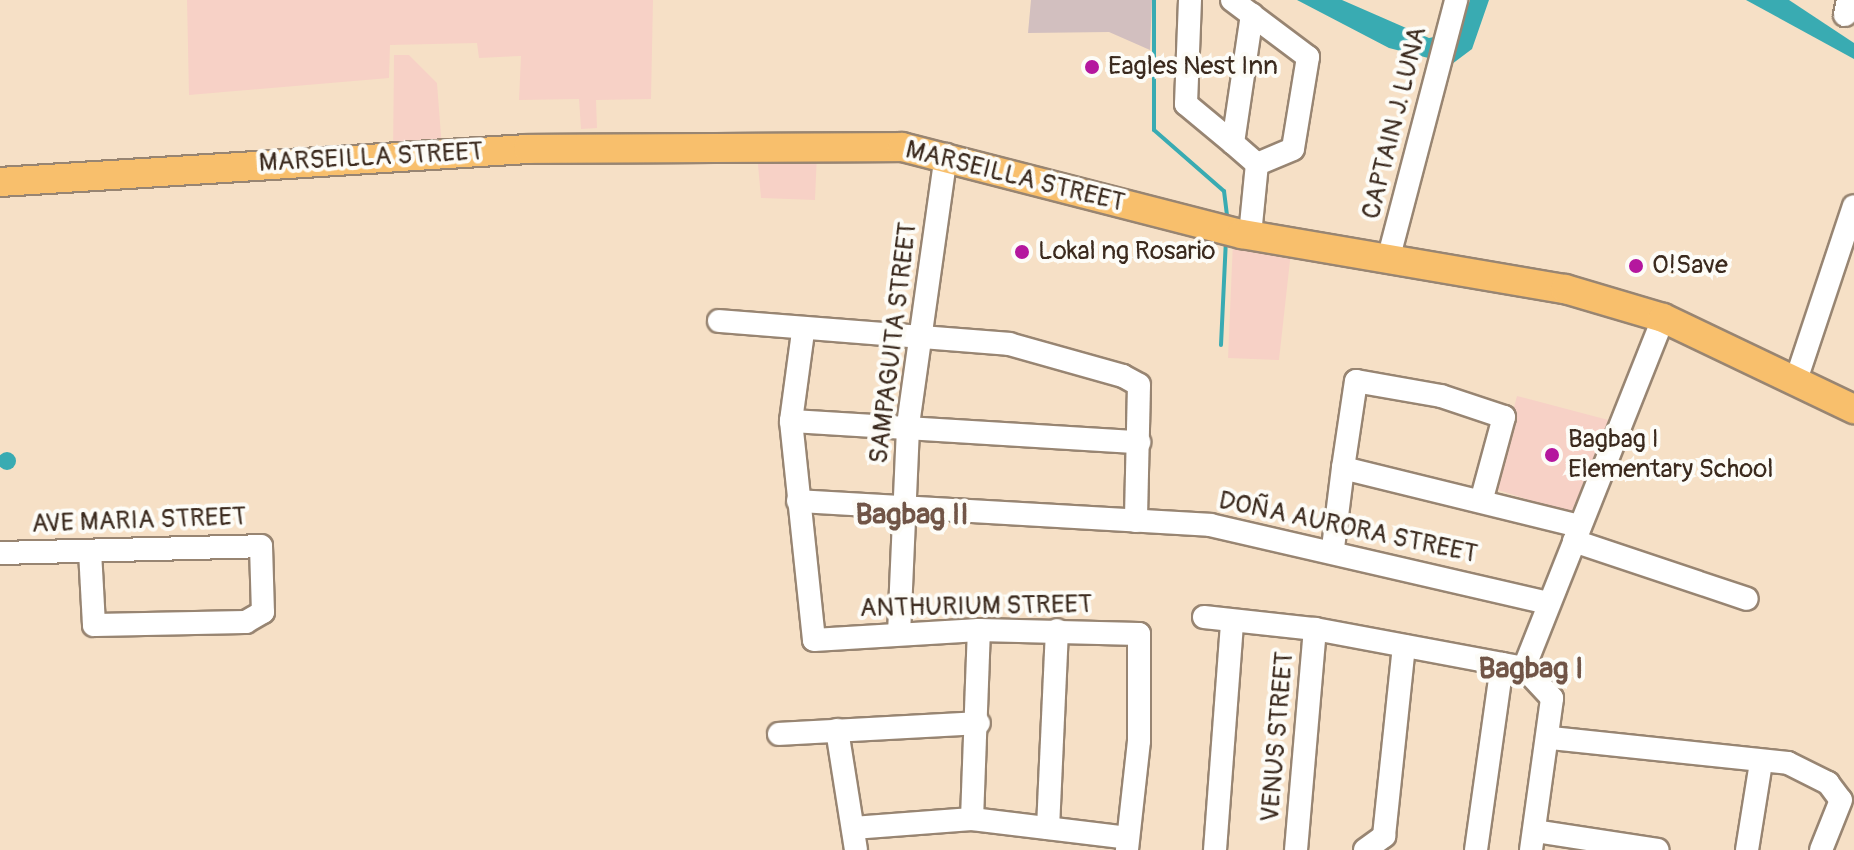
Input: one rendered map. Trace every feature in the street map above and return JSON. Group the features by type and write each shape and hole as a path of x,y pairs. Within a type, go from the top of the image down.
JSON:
{"main road":[{"name":"MARSEILLA STREET","path":"0,182 574,148 853,142 946,155 1250,235 1565,289 1663,318 1854,409"}],"street":[{"path":"1190,0 1186,104 1257,164"},
{"path":"1232,0 1308,57 1293,149 1257,164"},
{"name":"CAPTAIN J. LUNA","path":"1388,260 1456,0"},
{"path":"1233,143 1252,14"},
{"name":"SAMPAGUITA STREET","path":"899,634 908,425 917,337 946,155"},
{"path":"1250,235 1257,164"},
{"path":"1796,380 1854,206"},
{"path":"1476,850 1513,666 1549,603 1663,318"},
{"path":"719,321 803,332 1009,344 1123,376 1139,385 1136,521"},
{"path":"798,501 791,421 803,332"},
{"path":"1333,548 1356,381 1441,396 1504,417 1482,498"},
{"path":"791,421 908,425 1139,442"},
{"path":"1343,468 1482,498 1747,599"},
{"name":"DOÑA AURORA STREET","path":"798,501 1210,525 1333,548 1549,603"},
{"name":"ANTHURIUM STREET","path":"798,501 814,640 979,630 1139,634 1139,741 1128,844"},
{"name":"AVE MARIA STREET","path":"0,553 261,546 263,612 246,622 94,625 90,552"},
{"path":"1204,617 1315,629 1513,666 1552,698 1551,738 1533,840 1658,850"},
{"path":"1215,850 1232,622"},
{"name":"VENUS STREET","path":"1296,850 1315,629"},
{"path":"972,819 979,723 979,630"},
{"path":"1048,828 1057,630"},
{"path":"1365,850 1384,836 1404,646"},
{"path":"779,734 979,723"},
{"path":"837,730 855,839 972,819 1048,828 1128,844"},
{"path":"1551,738 1761,763 1788,763 1828,783 1841,800 1821,850"},
{"path":"1747,850 1761,763"}],"shaded area":[{"path":"187,0 653,0 651,99 596,100 597,128 581,129 579,99 519,100 521,56 479,58 477,43 390,45 389,78 189,95"},
{"path":"1031,0 1152,0 1150,50 1109,32 1028,33"},
{"path":"394,55 409,55 437,83 442,148 393,152"},
{"path":"757,154 817,154 815,200 761,198"},
{"path":"1233,241 1291,252 1279,360 1228,358"},
{"name":"Bagbag I Elementary School","path":"1517,396 1616,422 1578,516 1492,488"}],"water":[{"path":"1297,0 1342,0 1429,38 1459,32 1470,0 1489,0 1472,49 1452,64 1389,48"},
{"path":"1746,0 1789,0 1854,43 1854,59"},
{"path":"7,452 16,461 7,470 -2,461"}],"waterway":[{"path":"1154,0 1154,130 1224,191 1227,216"},
{"path":"1221,345 1226,239"}],"place":[{"name":"Eagles Nest Inn","path":"1092,67"},
{"name":"Lokal ng Rosario","path":"1022,252"},
{"name":"O!Save","path":"1636,266"},
{"name":"Bagbag I Elementary School","path":"1552,455"}],"district":[{"name":"Bagbag II","path":"912,515"},
{"name":"Bagbag I","path":"1531,669"}]}
